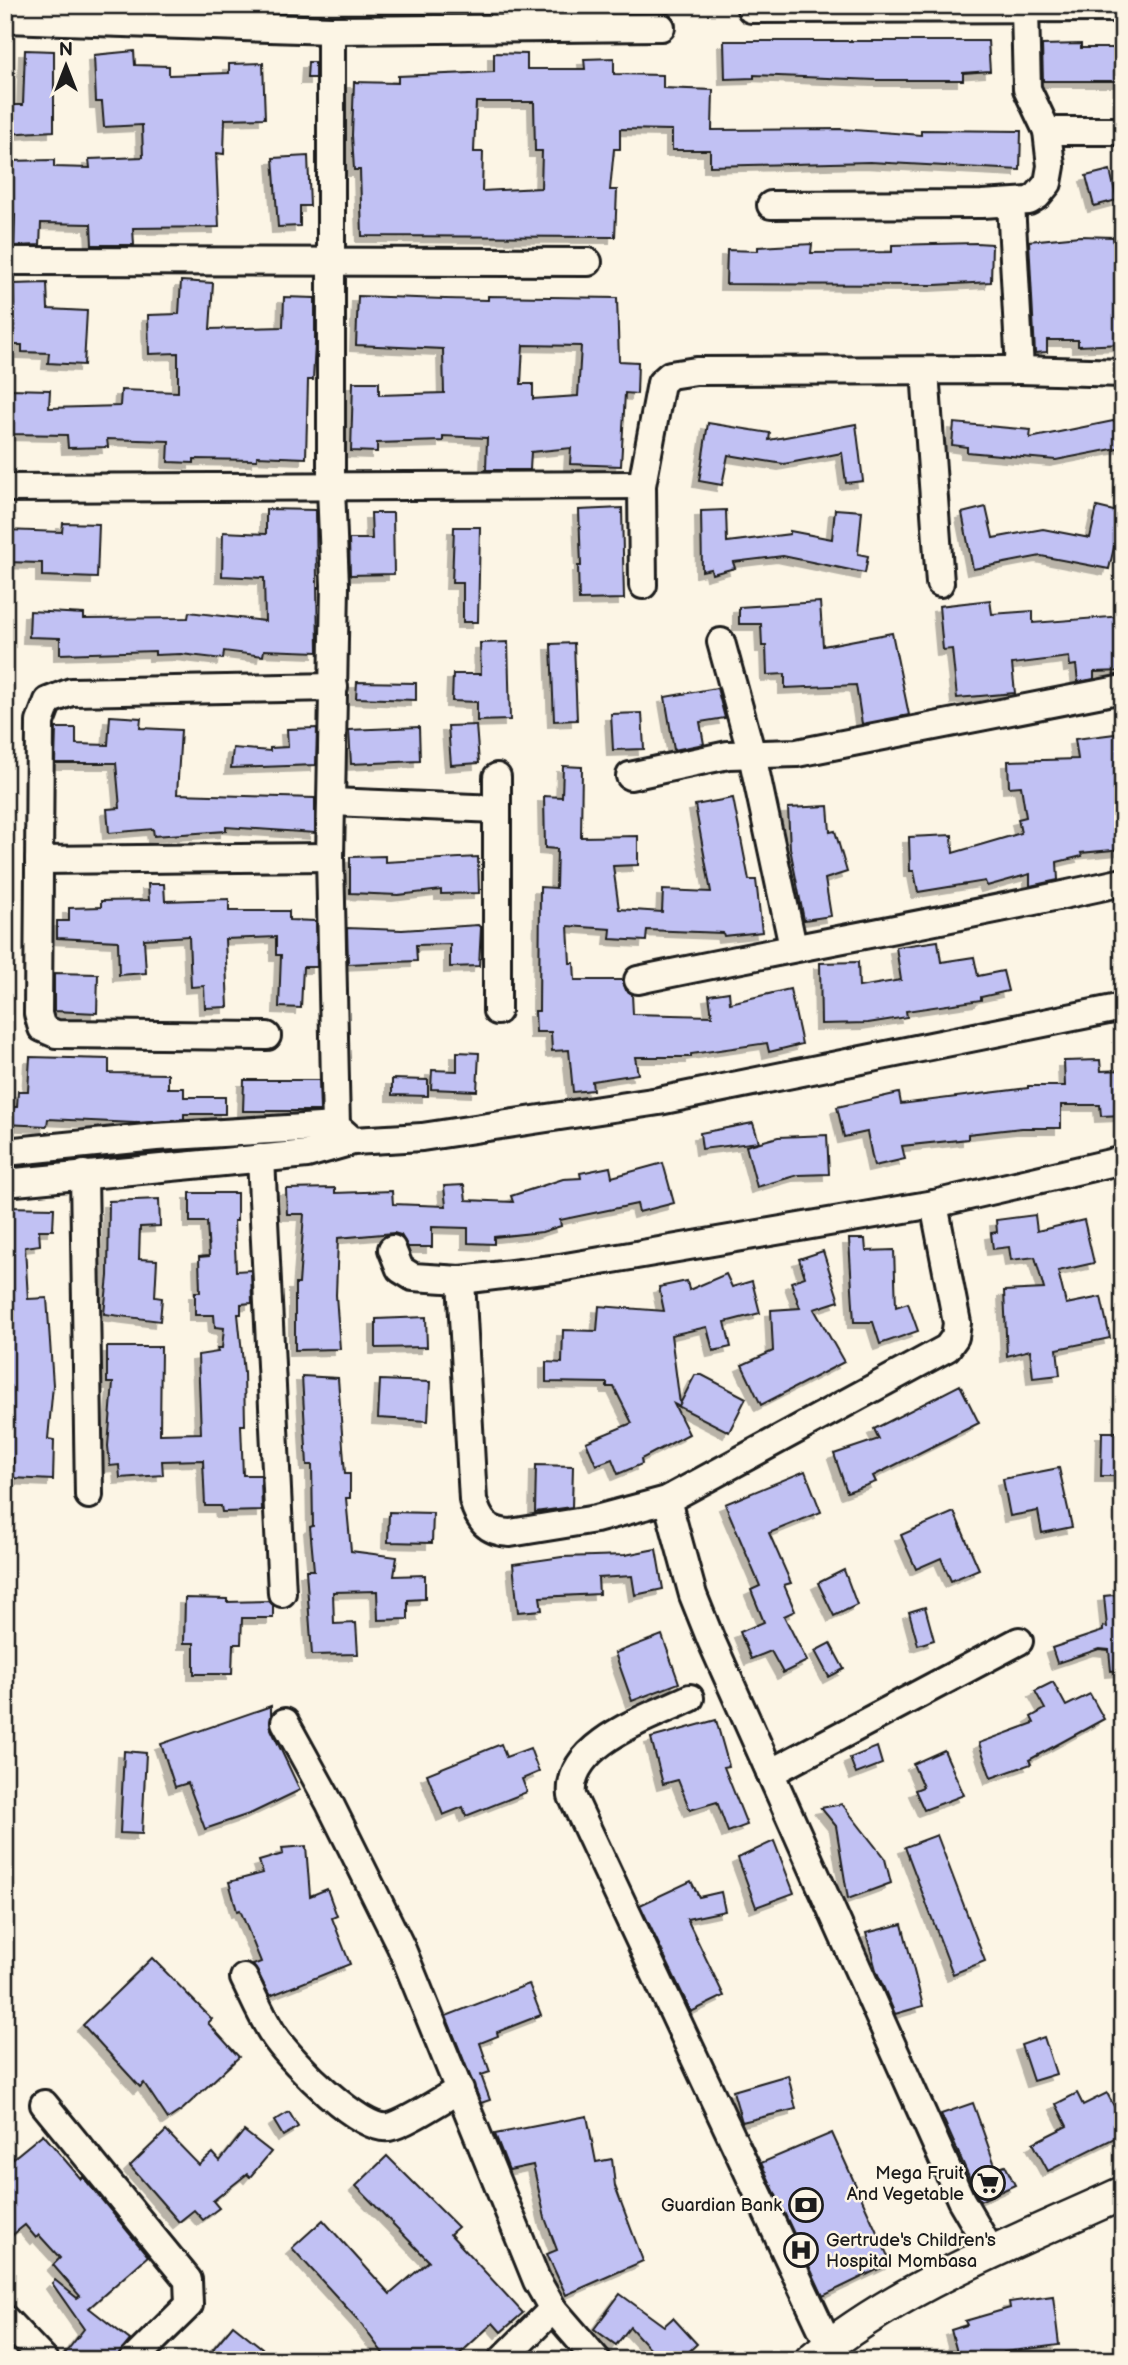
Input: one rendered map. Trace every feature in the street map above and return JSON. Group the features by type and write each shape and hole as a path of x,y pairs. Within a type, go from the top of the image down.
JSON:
{"main road":[{"path":"820,2352 944,2275 1123,2193"}],"street":[{"path":"751,9 1123,8"},
{"path":"771,205 1028,201 1048,183 1051,166 1047,131 1027,89 1025,9"},
{"path":"5,19 331,30 661,27"},
{"path":"331,30 331,488 335,585 330,857 344,1133"},
{"path":"1047,131 1123,131"},
{"path":"1011,203 1020,370"},
{"path":"16,261 588,262"},
{"path":"643,585 642,485 661,383 670,375 695,371 1020,370 1123,373"},
{"path":"925,371 940,583"},
{"path":"5,488 642,485"},
{"path":"721,642 752,755 793,947"},
{"path":"267,1036 47,1032 39,1023 40,722 43,708 55,697 71,692 334,687"},
{"path":"630,776 727,755 797,753 831,747 1123,689"},
{"path":"497,777 497,1010"},
{"path":"332,802 498,809"},
{"path":"39,860 330,857"},
{"path":"638,980 793,947 962,918 1123,882"},
{"path":"5,1152 168,1136 344,1133 422,1138 659,1101 1123,1007"},
{"path":"5,1183 307,1154 344,1133"},
{"path":"261,1158 282,1593"},
{"path":"392,1248 396,1263 405,1275 461,1280 560,1268 934,1204 1123,1160"},
{"path":"84,1174 89,1495"},
{"path":"461,1280 473,1500 484,1525 498,1532 510,1533 596,1519 667,1500 947,1348 955,1337 957,1323 934,1204"},
{"path":"667,1500 701,1619 961,2200 992,2253"},
{"path":"770,1773 1019,1641"},
{"path":"690,1698 595,1747 577,1767 571,1784 572,1796 820,2352"},
{"path":"285,1723 329,1802 401,1947 537,2281 553,2309 597,2360"},
{"path":"244,1978 275,2037 287,2053 341,2103 369,2123 390,2127 460,2089"},
{"path":"44,2104 188,2280 189,2305 133,2360"},
{"path":"502,2360 553,2309"},
{"path":"5,2319 44,2360"}],"building":[{"path":"517,5 517,13 495,13 495,6"},
{"path":"724,41 988,41 990,71 963,73 963,80 754,75 754,78 725,79"},
{"path":"1081,44 1081,48 1123,48 1123,81 1043,81 1042,45"},
{"path":"25,50 54,51 54,131 5,134 5,105 23,105"},
{"path":"134,51 135,65 169,66 169,75 229,73 229,64 263,63 265,118 225,119 224,154 216,153 219,227 133,228 134,245 92,245 91,224 41,223 40,245 14,246 15,215 7,215 8,161 54,160 54,167 90,168 89,159 143,157 142,125 104,127 102,102 96,102 94,55"},
{"path":"494,53 527,54 527,69 585,69 584,59 614,58 614,74 663,75 663,88 713,90 712,130 840,129 921,135 921,130 1021,131 1020,170 870,162 710,166 710,150 672,150 672,130 620,129 620,149 614,149 610,190 617,190 615,237 362,236 360,170 354,170 352,135 354,82 398,83 398,76 494,72","holes":["476,102 534,102 535,151 542,151 541,188 482,191 483,152 474,152"]},
{"path":"308,62 315,62 315,78 307,78"},
{"path":"308,156 310,206 300,206 300,226 278,227 273,158"},
{"path":"1110,170 1117,200 1094,206 1086,176"},
{"path":"1080,236 1113,237 1118,276 1123,276 1123,344 1078,346 1078,340 1047,340 1047,352 1035,353 1029,241"},
{"path":"812,244 811,253 892,252 892,245 992,244 991,282 935,285 726,284 727,250 758,251 758,247"},
{"path":"181,281 213,283 210,329 283,327 284,297 315,298 313,380 308,380 306,458 257,456 257,460 194,459 194,463 168,462 169,441 107,439 108,447 68,448 67,435 9,434 10,389 50,390 49,408 120,406 121,390 178,392 178,353 149,354 148,315 179,314"},
{"path":"47,283 48,309 87,311 84,365 48,363 49,353 22,352 22,345 5,345 5,306 14,307 13,284"},
{"path":"358,296 488,300 488,296 617,298 619,361 638,362 637,394 625,393 621,466 570,464 571,448 531,452 530,470 486,470 487,438 443,436 443,441 377,443 377,452 351,451 353,382 379,382 379,395 444,393 443,349 356,345","holes":["523,345 581,346 578,396 533,399 533,384 521,384"]},
{"path":"1123,419 1123,447 1056,460 967,452 967,447 952,445 954,423 1031,430 1030,438"},
{"path":"708,423 770,433 769,440 856,424 863,481 846,483 842,453 784,464 728,455 722,485 699,481"},
{"path":"986,507 993,538 1043,529 1090,538 1097,507 1122,513 1109,569 1041,556 973,569 962,513"},
{"path":"622,508 624,599 579,600 579,510"},
{"path":"266,509 316,510 318,652 264,650 263,656 224,651 223,659 181,654 155,655 155,651 60,654 60,638 29,637 30,611 84,614 84,619 188,618 189,612 265,621 264,578 222,576 223,532 266,534"},
{"path":"835,509 862,511 858,554 868,556 865,573 783,556 733,562 735,568 712,574 711,569 702,571 701,511 726,510 727,542 790,534 790,531 832,539"},
{"path":"371,513 393,513 394,574 350,575 349,539 372,539"},
{"path":"63,523 99,524 97,578 42,576 42,563 5,562 5,530 62,532"},
{"path":"454,527 480,527 478,622 463,622 463,583 452,583"},
{"path":"990,600 992,614 1033,611 1033,623 1123,616 1123,671 1094,672 1094,679 1078,682 1076,665 1070,666 1069,657 1012,664 1015,693 957,698 952,649 943,650 939,606"},
{"path":"820,602 823,646 892,633 909,715 862,724 856,685 785,688 785,674 767,675 766,646 762,646 761,624 739,624 739,607"},
{"path":"508,642 510,720 477,721 477,702 452,701 453,674 481,674 480,643"},
{"path":"574,643 577,720 554,721 551,644"},
{"path":"357,682 416,683 416,700 356,698"},
{"path":"717,688 725,718 700,722 704,744 674,750 665,697"},
{"path":"642,713 644,749 613,750 611,714"},
{"path":"110,716 141,718 140,728 181,730 177,794 315,798 315,833 226,827 226,831 154,836 153,829 109,833 107,809 120,808 116,763 55,763 56,728 76,728 76,744 108,745"},
{"path":"476,725 479,763 451,765 448,726"},
{"path":"419,727 420,761 351,764 349,730"},
{"path":"317,728 316,765 231,768 233,748 270,751 270,748 288,747 287,729"},
{"path":"1123,733 1123,849 1081,853 1082,856 1057,862 1058,880 1030,886 1030,874 987,886 985,881 918,892 914,871 910,871 909,837 952,835 953,853 1021,833 1018,819 1026,817 1021,786 1009,787 1008,761 1078,759 1075,739"},
{"path":"563,766 582,767 581,837 638,836 638,865 613,866 619,909 662,912 663,890 711,892 695,805 733,798 749,880 756,880 762,932 724,936 723,933 647,930 646,941 610,939 611,929 568,926 570,963 574,963 575,980 623,980 626,990 632,994 633,1014 712,1016 709,995 729,992 730,1003 790,989 802,1044 769,1052 767,1043 691,1054 691,1057 635,1057 638,1074 592,1081 593,1090 573,1092 569,1050 552,1051 551,1032 536,1032 535,1011 539,1011 540,887 556,888 557,849 545,848 544,796 562,797"},
{"path":"828,806 830,832 835,831 847,872 825,879 831,916 804,920 790,848 788,808"},
{"path":"385,856 385,862 478,857 479,893 441,894 441,890 398,895 350,893 350,857"},
{"path":"148,884 164,884 165,901 229,899 229,911 289,911 289,920 316,921 317,967 303,967 301,1008 279,1007 281,955 276,955 276,937 225,939 228,1007 205,1008 204,986 191,987 189,936 144,939 146,973 119,975 118,941 57,938 57,921 69,921 69,908 101,907 101,901 149,900"},
{"path":"478,925 481,928 479,966 450,967 450,944 416,945 417,961 348,964 347,928 402,930"},
{"path":"938,941 941,962 974,957 978,976 1003,971 1008,991 981,997 981,1000 906,1011 907,1017 868,1023 821,1024 820,963 858,962 859,987 901,980 896,947"},
{"path":"54,973 98,974 97,1013 54,1011"},
{"path":"457,1052 479,1053 477,1091 431,1089 432,1070 457,1071"},
{"path":"30,1057 109,1059 109,1073 168,1074 168,1088 184,1088 184,1097 225,1097 225,1114 184,1114 184,1120 135,1123 48,1119 47,1126 5,1124 5,1107 17,1107 18,1091 28,1091"},
{"path":"1100,1060 1101,1071 1123,1070 1123,1115 1101,1116 1100,1105 1061,1105 1061,1128 1022,1128 968,1134 968,1139 902,1146 905,1159 874,1166 867,1132 844,1137 837,1107 899,1093 901,1104 1028,1086 1065,1086 1064,1061"},
{"path":"392,1079 428,1080 428,1096 392,1095"},
{"path":"244,1080 319,1080 320,1111 243,1111"},
{"path":"753,1123 759,1142 702,1149 700,1133"},
{"path":"827,1135 829,1174 798,1175 757,1187 746,1146 778,1137"},
{"path":"663,1163 674,1203 639,1212 637,1204 560,1220 561,1226 542,1232 494,1237 494,1244 468,1243 468,1228 432,1227 432,1247 408,1247 401,1235 394,1233 338,1238 336,1295 340,1349 295,1350 295,1284 299,1284 304,1214 287,1214 286,1189 335,1188 335,1193 392,1191 393,1204 446,1206 444,1186 464,1185 466,1200 513,1202 511,1196 563,1179 581,1178 580,1173 610,1167 612,1177"},
{"path":"190,1193 237,1193 237,1221 234,1221 236,1271 251,1270 252,1303 241,1304 241,1314 238,1314 244,1373 245,1425 241,1425 243,1475 261,1475 262,1511 222,1512 221,1506 205,1506 203,1460 162,1461 163,1475 120,1478 119,1465 110,1466 108,1446 113,1383 107,1383 107,1347 161,1347 160,1434 201,1433 198,1355 218,1352 217,1348 222,1348 224,1328 215,1327 214,1315 195,1315 195,1292 200,1292 199,1257 209,1256 207,1222 190,1222"},
{"path":"159,1199 160,1226 140,1227 139,1259 157,1260 155,1297 162,1298 160,1321 104,1314 108,1276 109,1201"},
{"path":"5,1207 54,1208 53,1230 39,1230 40,1245 25,1247 28,1299 47,1298 53,1385 48,1439 54,1440 53,1480 12,1478 13,1458 5,1458"},
{"path":"1035,1215 1037,1231 1084,1220 1094,1263 1058,1271 1066,1304 1101,1297 1110,1338 1057,1349 1060,1375 1033,1378 1030,1350 1007,1356 1004,1291 1044,1289 1035,1257 1011,1260 1009,1247 993,1249 991,1233 997,1232 996,1220"},
{"path":"849,1239 865,1239 866,1251 894,1250 896,1307 908,1303 918,1331 880,1344 873,1322 854,1322"},
{"path":"823,1251 839,1301 814,1309 844,1362 761,1405 742,1365 773,1351 771,1310 800,1308 791,1282 805,1277 799,1259"},
{"path":"726,1274 732,1287 752,1281 760,1313 725,1322 731,1347 713,1351 707,1327 671,1335 680,1404 695,1375 702,1375 746,1398 729,1432 674,1404 689,1434 641,1459 642,1464 618,1474 612,1459 596,1465 586,1442 632,1423 614,1387 607,1387 607,1383 546,1382 546,1362 562,1363 563,1330 597,1331 599,1306 664,1311 659,1287 687,1281 689,1290"},
{"path":"426,1317 427,1347 376,1348 376,1319"},
{"path":"302,1376 338,1378 345,1474 350,1474 350,1498 346,1498 351,1551 397,1557 394,1576 425,1575 425,1599 408,1600 408,1619 378,1620 377,1591 333,1592 334,1624 356,1623 358,1654 312,1655 306,1570 314,1570 310,1527 313,1526 312,1465 307,1465"},
{"path":"380,1380 430,1382 428,1421 378,1418"},
{"path":"960,1385 979,1423 873,1476 876,1482 847,1492 834,1454 879,1439 874,1429"},
{"path":"1102,1432 1123,1432 1123,1476 1101,1476"},
{"path":"536,1465 573,1466 572,1507 535,1512"},
{"path":"1059,1468 1072,1527 1042,1533 1038,1511 1010,1516 1003,1479"},
{"path":"805,1471 821,1512 769,1533 791,1583 784,1585 795,1611 784,1616 807,1661 783,1673 771,1651 751,1659 740,1632 764,1622 751,1590 760,1586 725,1504"},
{"path":"389,1512 433,1513 432,1543 388,1542"},
{"path":"954,1512 979,1569 951,1581 941,1558 916,1569 901,1535"},
{"path":"656,1549 663,1589 635,1595 632,1576 598,1578 599,1594 540,1597 542,1610 518,1612 513,1564 562,1557 625,1555"},
{"path":"844,1570 857,1605 834,1616 818,1583"},
{"path":"1123,1594 1123,1670 1111,1671 1109,1650 1099,1649 1057,1663 1052,1648 1103,1631 1103,1626 1107,1627 1104,1596"},
{"path":"185,1598 227,1599 227,1602 269,1601 273,1605 273,1618 242,1618 241,1644 233,1644 232,1674 194,1674 194,1643 184,1643"},
{"path":"925,1607 934,1640 918,1645 909,1612"},
{"path":"662,1635 679,1683 632,1701 615,1653"},
{"path":"830,1643 844,1669 829,1677 815,1651"},
{"path":"1053,1682 1066,1706 1090,1694 1104,1719 1029,1760 1031,1764 991,1778 979,1743 1034,1723 1031,1717 1045,1709 1035,1691"},
{"path":"271,1706 271,1729 300,1790 252,1813 205,1829 188,1783 175,1787 161,1744"},
{"path":"716,1720 729,1766 724,1767 747,1825 728,1832 717,1802 690,1810 678,1780 663,1784 651,1738"},
{"path":"501,1744 506,1757 530,1748 539,1772 522,1779 527,1792 466,1816 463,1807 443,1815 427,1774"},
{"path":"877,1747 882,1764 856,1774 850,1758"},
{"path":"944,1750 964,1795 924,1810 915,1790 923,1787 913,1764"},
{"path":"124,1751 146,1753 142,1834 120,1833"},
{"path":"842,1804 885,1859 891,1883 848,1899 836,1826 821,1808"},
{"path":"937,1835 985,1961 953,1974 905,1847"},
{"path":"774,1841 794,1893 756,1907 738,1858"},
{"path":"306,1846 310,1896 327,1889 337,1916 332,1918 350,1964 270,1996 253,1965 261,1962 240,1910 237,1911 229,1882 263,1873 259,1861 283,1854 282,1848"},
{"path":"691,1881 699,1897 721,1892 725,1911 687,1919 724,1996 691,2012 640,1905"},
{"path":"902,1924 923,2006 895,2014 876,1970 866,1933"},
{"path":"152,1958 212,2019 208,2023 239,2057 183,2109 168,2119 144,2083 140,2087 83,2025"},
{"path":"529,1984 541,2015 497,2032 498,2036 480,2043 490,2072 481,2075 490,2100 481,2103 446,2016"},
{"path":"1044,2037 1056,2074 1033,2081 1021,2045"},
{"path":"788,2075 796,2109 742,2122 733,2091"},
{"path":"1077,2093 1083,2105 1107,2093 1123,2123 1123,2134 1048,2171 1033,2143 1067,2126 1056,2104"},
{"path":"973,2103 996,2168 1005,2165 1015,2185 980,2201 941,2114"},
{"path":"289,2112 298,2127 283,2136 274,2121"},
{"path":"587,2116 596,2162 612,2159 615,2186 643,2261 566,2295 547,2254 557,2250 545,2218 533,2165 509,2170 495,2134"},
{"path":"166,2131 199,2165 213,2153 220,2161 244,2131 271,2152 250,2177 247,2174 213,2201 219,2208 203,2220 194,2210 179,2222 130,2166"},
{"path":"832,2133 891,2263 823,2296 761,2163"},
{"path":"43,2134 81,2179 83,2177 148,2256 89,2308 130,2340 114,2360 60,2360 84,2329 52,2283 55,2280 77,2298 80,2296 53,2265 60,2258 39,2235 36,2238 25,2225 5,2241 5,2165"},
{"path":"387,2156 458,2227 450,2234 523,2313 501,2332 493,2323 453,2360 388,2360 358,2320 292,2248 323,2220 390,2294 429,2261 356,2186"},
{"path":"620,2294 664,2326 673,2318 697,2344 680,2360 660,2360 630,2327 616,2345 594,2329"},
{"path":"1053,2296 1059,2345 1004,2352 1007,2360 959,2360 951,2330 967,2325 965,2321 1010,2308 1009,2302"},
{"path":"233,2325 262,2348 253,2360 225,2360 213,2349"}],"place":[{"name":"Mega Fruit And Vegetable","path":"988,2183"},
{"name":"Guardian Bank","path":"806,2205"},
{"name":"Gertrude's Children's Hospital Mombasa","path":"801,2250"}]}
